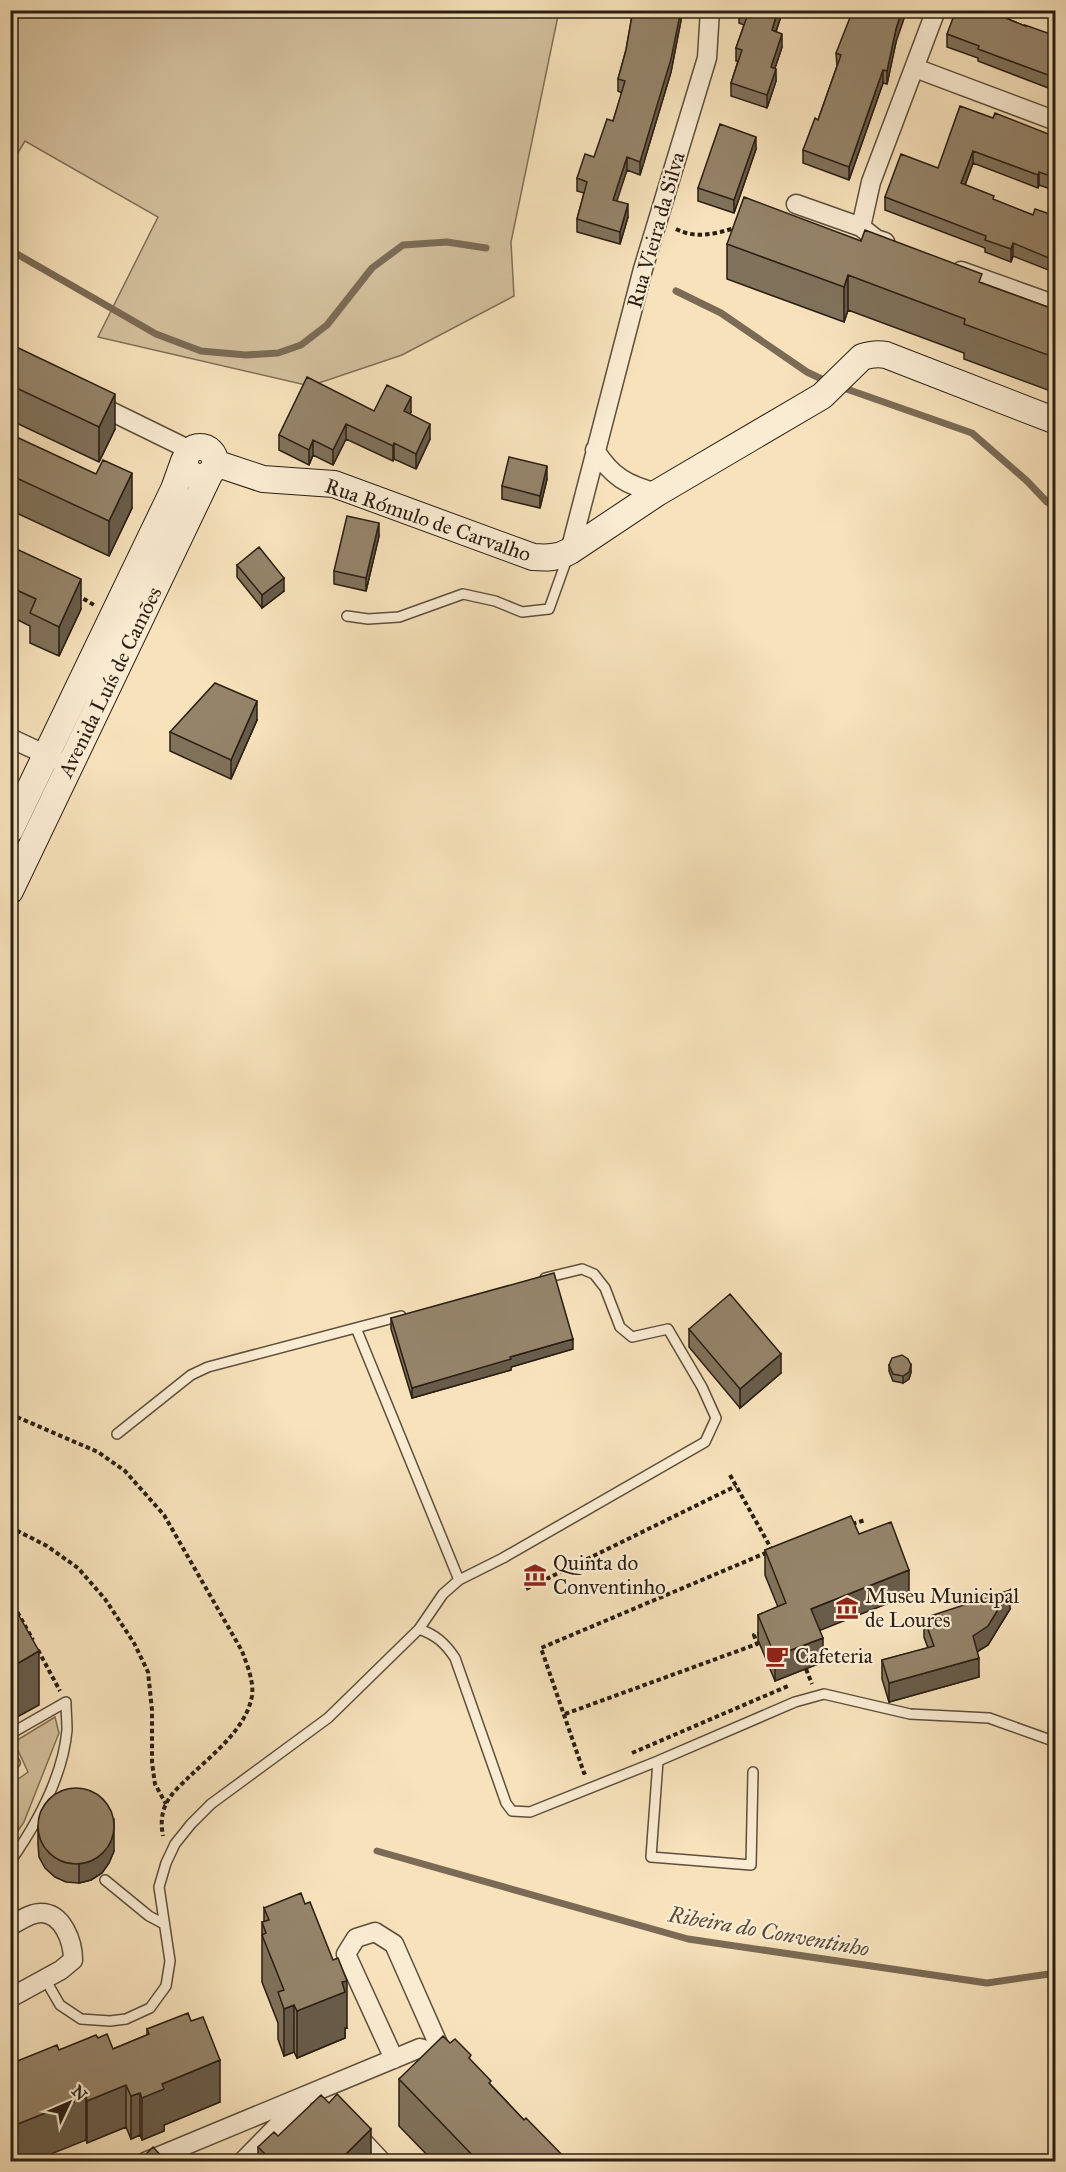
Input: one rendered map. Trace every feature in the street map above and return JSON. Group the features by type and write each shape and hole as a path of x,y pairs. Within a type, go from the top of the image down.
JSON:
{"street":[{"name":"Rua Vieira da Silva","path":"570,551 658,219 707,58 710,10"},
{"path":"861,227 872,182 936,10"},
{"path":"915,68 1056,121"},
{"path":"796,204 861,227 876,239 899,248"},
{"path":"944,264 1056,306"},
{"path":"570,551 657,493 822,396 862,357 869,354 886,355 1056,421"},
{"path":"75,394 187,455"},
{"path":"595,450 606,468 622,481 657,493"},
{"name":"Rua Rómulo de Carvalho","path":"187,455 185,466 191,474 201,477 213,468 263,479 334,484 533,557 548,558 570,551"},
{"name":"Avenida Luís de Camões","path":"10,830 174,489 187,455"},
{"name":"Avenida Luís de Camões","path":"10,891 213,468"},
{"path":"10,738 70,766"},
{"path":"10,1926 28,1916 41,1913 50,1915 68,1934 73,1947 73,1960 61,1970 10,1998"},
{"path":"394,2059 346,1954 356,1938 375,1932 394,1944 443,2055 460,2072"},
{"path":"145,2162 180,2155 311,2094 420,2048 443,2055"},
{"path":"311,2094 330,2107"},
{"path":"242,2162 311,2094"},
{"path":"344,2123 382,2162"}],"lane":[{"path":"347,616 368,619 399,617 463,594 495,601 522,612 549,609 570,551"},
{"path":"45,1979 60,2005 81,2019 110,2021 126,2019 150,2008 166,1986 170,1962 159,1887 166,1863 176,1844 191,1824 211,1804 328,1718 420,1629 443,1594 459,1580 503,1558 705,1442 716,1418 702,1387 668,1329 632,1337 620,1327 604,1288 594,1274 582,1269 537,1280"},
{"path":"117,1434 191,1375 208,1367 413,1313"},
{"path":"356,1328 459,1580"},
{"path":"420,1629 431,1633 445,1643 455,1658 506,1803 512,1811 530,1812 658,1761 795,1702 824,1694 910,1714 989,1718 1051,1740"},
{"path":"10,1734 66,1702 67,1730 63,1754 54,1782 10,1862"},
{"path":"10,1755 15,1763 10,1766"},
{"path":"658,1761 651,1857 750,1865 753,1772"},
{"path":"105,1880 149,1916 164,1924"}],"path":[{"path":"658,219 687,235 714,234 743,226"},
{"path":"75,586 74,594 114,615"},
{"path":"10,1414 98,1452 125,1471 164,1515 242,1651 250,1674 252,1694 246,1716 230,1736 177,1788 166,1804 161,1822 166,1863"},
{"path":"730,1475 772,1550"},
{"path":"526,1589 736,1486"},
{"path":"844,1526 865,1520"},
{"path":"10,1527 46,1546 78,1568 105,1599 134,1643 148,1672 152,1710 152,1763 155,1784 166,1804"},
{"path":"595,1769 584,1773 541,1648 782,1546"},
{"path":"10,1599 66,1702"},
{"path":"564,1714 757,1644 754,1635 764,1632"},
{"path":"627,1755 788,1686"}],"shaded area":[{"path":"11,11 559,11 511,242 514,296 402,355 310,386 98,337 158,217 25,141 11,164"},
{"path":"55,1717 59,1733 24,1822 11,1841 11,1784 28,1772 14,1742"}],"building":[{"path":"633,10 681,10 671,59 640,162 627,157 613,200 628,204 620,232 577,219 587,182 577,178 585,154 594,157 607,119 613,121 625,81 618,79"},
{"path":"739,10 778,10 772,30 782,34 771,67 776,69 767,95 731,83 742,50 736,48 748,14"},
{"path":"853,10 902,10 887,71 883,70 849,167 803,150 815,118 818,120 841,55 836,53"},
{"path":"956,10 986,10 1056,36 1056,78 978,49 979,46 947,34"},
{"path":"960,106 993,118 995,113 1056,137 1056,178 1039,172 1038,175 973,151 961,183 1033,215 1035,209 1056,216 1056,261 1013,243 1011,249 985,240 986,236 885,197 901,154 938,168"},
{"path":"720,124 756,137 734,200 698,188"},
{"path":"744,197 861,241 865,230 982,274 979,282 1056,310 1056,358 964,324 965,319 848,275 844,287 727,244"},
{"path":"10,344 115,394 99,427 10,385"},
{"path":"307,377 374,411 387,385 411,397 404,411 430,424 416,454 346,424 333,450 313,440 309,450 279,435"},
{"path":"10,434 96,474 103,460 132,473 109,521 10,475"},
{"path":"509,457 547,466 540,496 502,486"},
{"path":"347,516 379,523 366,578 334,571"},
{"path":"10,546 81,579 59,627 30,613 36,599 10,587"},
{"path":"259,547 284,578 262,595 237,565"},
{"path":"215,683 257,701 231,760 170,732"},
{"path":"554,1273 573,1339 412,1388 391,1318"},
{"path":"730,1294 781,1354 740,1389 689,1329"},
{"path":"902,1355 911,1365 909,1372 903,1376 893,1374 889,1365 892,1358"},
{"path":"851,1516 859,1534 891,1522 909,1570 811,1609 823,1638 775,1656 758,1615 786,1603 765,1550"},
{"path":"1010,1590 988,1626 973,1636 979,1658 889,1683 882,1660 934,1646 924,1618"},
{"path":"18,1614 39,1651 10,1668 10,1619"},
{"path":"76,1788 91,1791 103,1799 111,1811 114,1826 111,1841 103,1853 91,1861 76,1864 61,1861 49,1853 41,1841 38,1826 41,1811 49,1799 61,1791"},
{"path":"301,1893 305,1904 310,1902 333,1960 338,1958 347,1981 342,1982 345,1992 297,2011 294,2005 284,2009 278,1992 284,1990 262,1935 266,1933 262,1922 269,1920 264,1908"},
{"path":"188,2013 191,2021 203,2017 220,2060 162,2084 164,2089 142,2098 140,2093 131,2096 126,2085 87,2101 86,2097 10,2127 10,2064 57,2045 59,2050 96,2035 98,2038 107,2034 113,2049 149,2034 147,2029"},
{"path":"443,2036 450,2043 455,2039 471,2055 469,2058 491,2081 489,2083 569,2162 479,2162 399,2079"},
{"path":"337,2094 371,2129 338,2162 267,2162 262,2157 265,2154 258,2147 274,2132 278,2136 321,2095 329,2103"},
{"path":"153,2147 167,2162 138,2162"}],"waterway":[{"path":"10,250 156,334 201,351 246,355 278,353 301,345 327,325 372,268 403,245 447,242 486,248"},
{"path":"676,291 721,313 807,372 828,382"},
{"path":"838,386 972,433 1027,481 1047,502 1056,506"},
{"name":"Ribeira do Conventinho","path":"377,1851 688,1939 987,1983 1056,1973"}],"place":[{"name":"Quinta do Conventinho","path":"535,1575"},
{"name":"Museu Municipal de Loures","path":"847,1608"},
{"name":"Cafeteria","path":"777,1656"}]}
